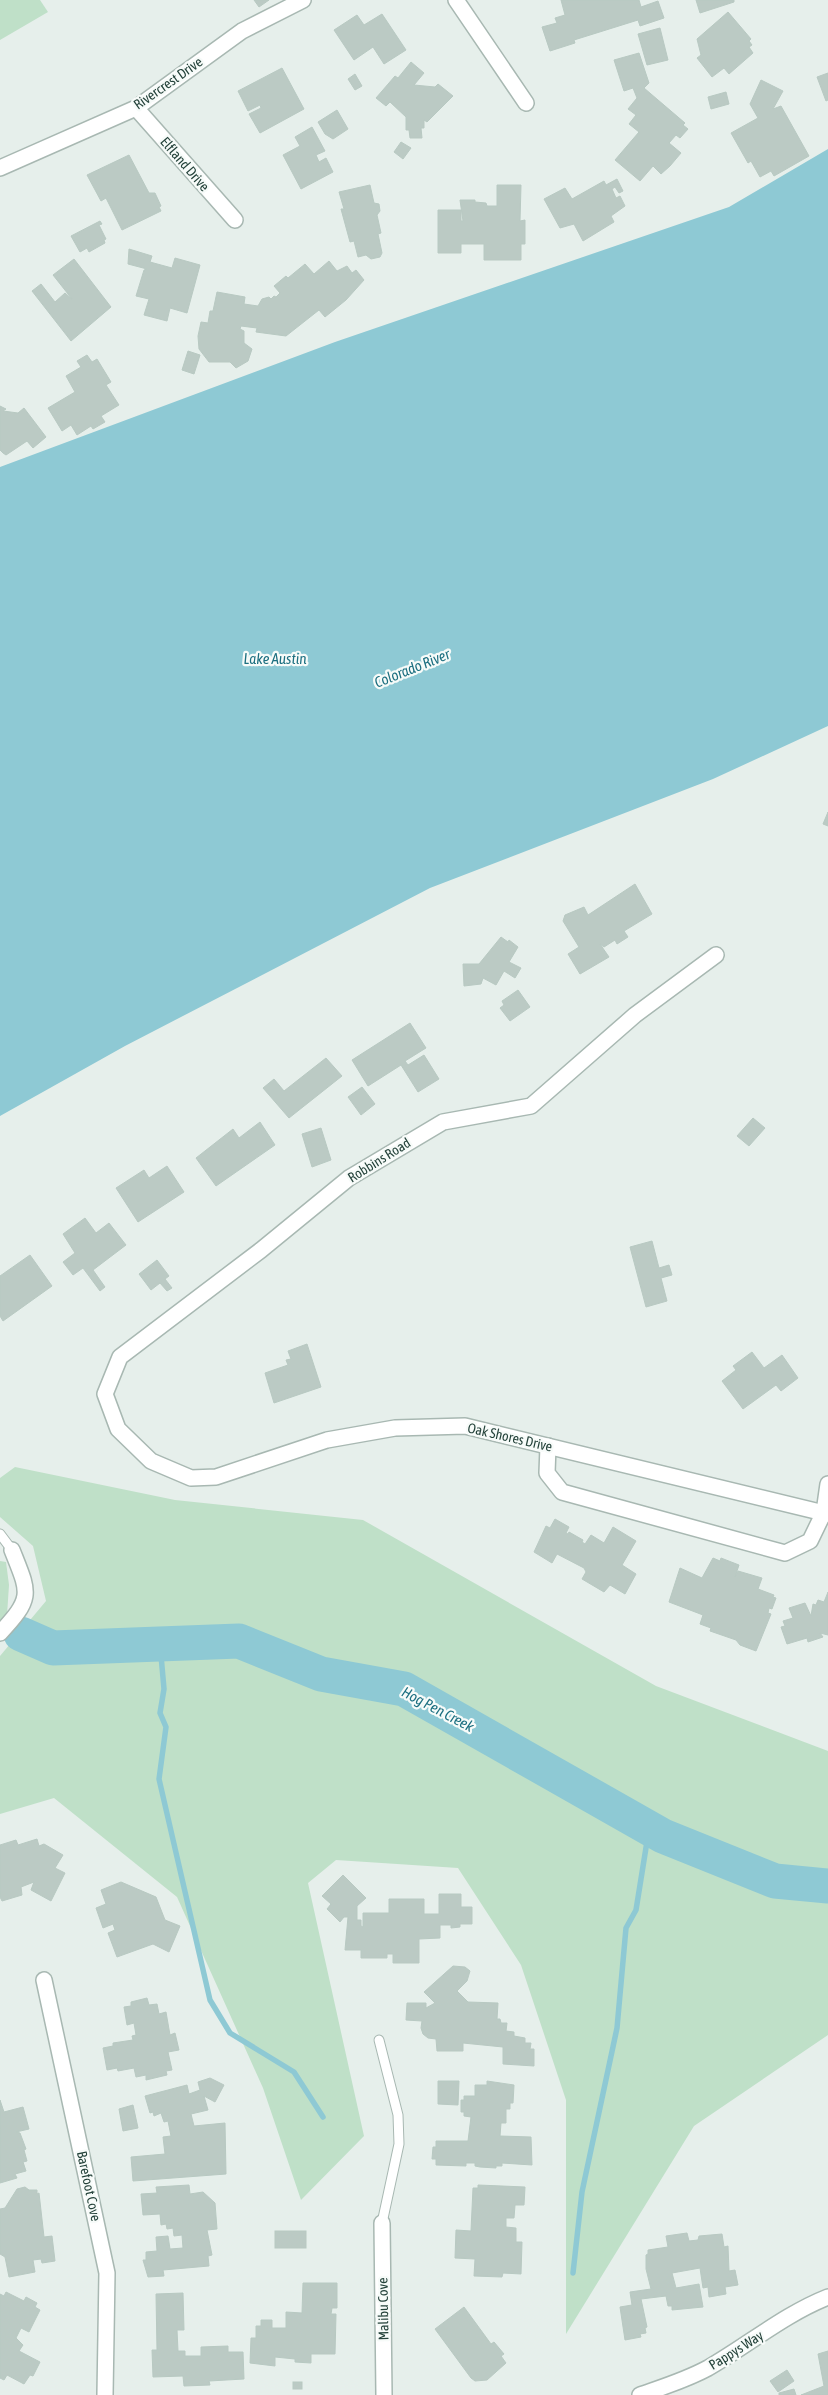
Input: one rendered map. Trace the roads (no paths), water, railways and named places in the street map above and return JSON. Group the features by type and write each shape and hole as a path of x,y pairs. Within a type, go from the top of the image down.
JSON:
{"street":[{"name":"Rivercrest Drive","path":"0,168 136,108 242,31 303,0"},
{"path":"456,0 526,102"},
{"name":"Elfland Drive","path":"136,108 235,220"},
{"name":"Robbins Road","path":"118,1429 105,1394 120,1357 261,1250 348,1178 443,1122 531,1106 635,1015 716,955"},
{"name":"Oak Shores Drive","path":"118,1429 151,1461 191,1478 216,1477 327,1440 395,1428 465,1426 826,1513"},
{"path":"548,1446 547,1473 562,1492 785,1553 810,1541 826,1513 828,1484"},
{"path":"0,1633 20,1612 27,1588 12,1550"},
{"name":"Barefoot Cove","path":"44,1980 107,2273 105,2395"},
{"name":"Malibu Cove","path":"382,2223 384,2395"},
{"name":"Pappys Way","path":"640,2395 680,2381 707,2368 807,2305 828,2297"}],"lane":[{"path":"0,1534 12,1550"},
{"path":"379,2040 398,2115 399,2144 382,2223"}],"water":[{"name":"Lake Austin","path":"828,149 828,726 713,779 430,888 125,1046 0,1116 0,467 335,342 729,207"}],"waterway":[{"name":"Hog Pen Creek","path":"21,1634 53,1648 239,1641 321,1674 404,1689 663,1836 775,1881 828,1886"},
{"path":"160,1644 164,1689 160,1713 166,1727 159,1779 210,2000 230,2033 294,2072 323,2117"},
{"path":"573,2273 582,2192 617,2028 626,1928 636,1910 649,1829"}],"water label":[{"name":"Colorado River","path":"412,668"}]}
